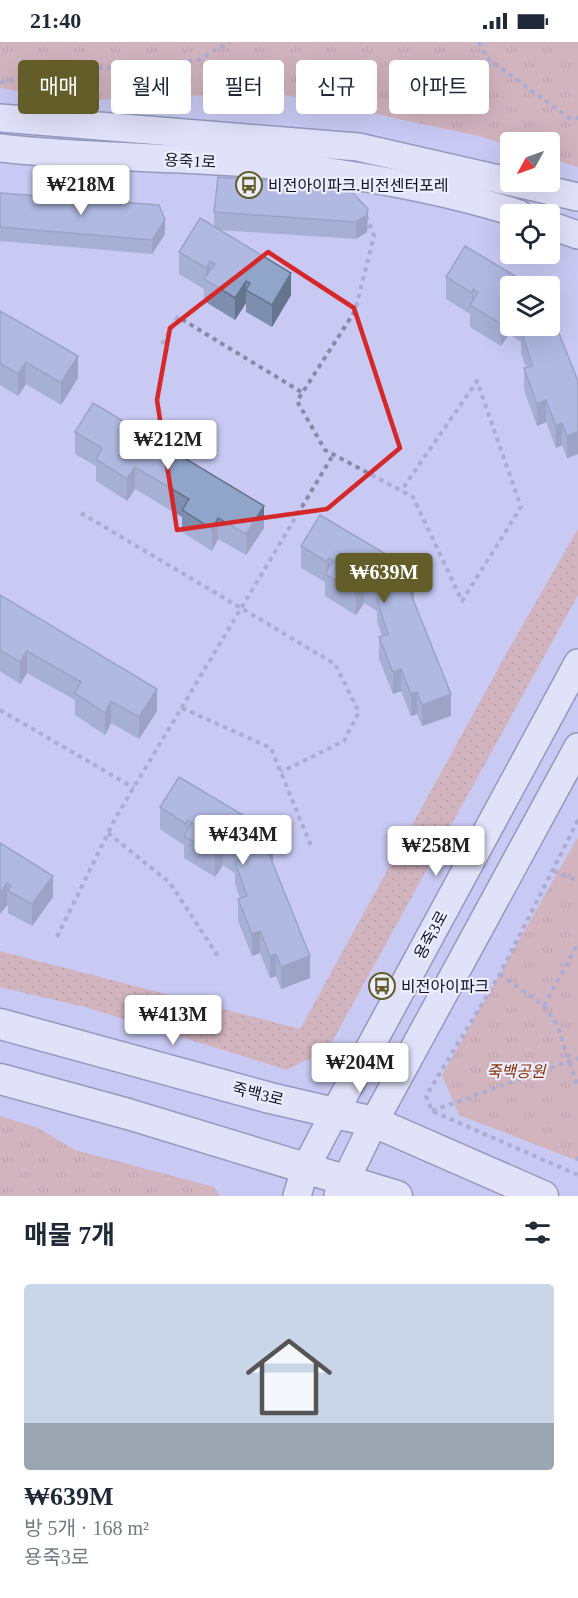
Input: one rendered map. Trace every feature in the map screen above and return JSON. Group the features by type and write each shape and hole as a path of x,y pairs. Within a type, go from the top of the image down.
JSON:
{"main road":[{"name":"죽백3로","path":"0,1024 270,1098 374,1122 543,1196"},
{"path":"0,1079 128,1114 301,1182 397,1196"}],"street":[{"path":"0,118 358,147 578,197"},
{"name":"용죽1로","path":"0,148 56,155 272,165 351,177 500,209"},
{"path":"560,229 578,235"},
{"name":"용죽3로","path":"301,1182 334,1112 578,663"},
{"path":"341,1187 578,747"}],"path":[{"path":"0,82 60,72 198,60 230,42"},
{"path":"479,42 486,57 570,118 578,118"},
{"path":"351,177 374,236 355,311 297,401 324,450 413,498 462,601 521,507 477,381 401,491"},
{"path":"162,344 178,317 303,393"},
{"path":"57,937 108,833 333,455"},
{"path":"81,513 335,664 359,712 344,741 281,772"},
{"path":"182,708 271,748 311,846"},
{"path":"0,710 134,788"},
{"path":"578,820 500,974 426,1096 432,1111 578,1174"},
{"path":"108,833 170,883 218,956"},
{"path":"554,871 578,881"},
{"path":"544,1006 578,943"},
{"path":"500,974 544,1006 557,1024 578,1087"},
{"path":"432,1111 578,1058"}],"highlighted area":[{"path":"268,252 354,308 400,448 327,509 177,530 157,400 170,328"}],"green space":[{"path":"0,42 578,42 578,167 560,161 560,132 500,132 500,143 479,136 375,114 377,114 377,60 296,60 296,97 284,95 284,60 203,60 203,95 191,96 191,60 111,60 111,99 99,100 99,60 18,60 18,91 0,88"},
{"path":"578,529 578,595 328,1049 287,1070 88,1008 0,987 0,951 300,1029 510,647"},
{"name":"죽백공원","path":"578,837 578,1161 459,1115 442,1075"},
{"path":"0,1116 36,1127 75,1150 214,1187 220,1196 0,1196"}],"building":[{"path":"218,177 346,186 368,209 367,215 356,222 214,212"},
{"path":"0,193 159,205 165,220 152,240 0,227"},
{"path":"200,218 291,273 272,305 246,290 250,283 246,281 235,298 204,279 215,264 210,261 206,268 179,252"},
{"path":"465,246 515,276 500,276 500,323 470,305 478,292 473,289 472,293 446,277"},
{"path":"0,311 78,356 61,383 26,362 18,374 0,363"},
{"path":"523,336 560,336 578,381 578,432 567,436 562,423 556,426 546,400 537,404 524,368 533,366"},
{"path":"93,403 264,506 246,534 218,518 212,529 182,510 189,499 135,467 127,479 96,459 102,448 75,432"},
{"path":"320,515 409,568 406,573 414,579 408,587 451,694 422,705 417,692 411,694 401,669 393,672 379,637 388,634 377,600 387,596 364,581 356,593 325,574 333,561 329,558 327,562 301,546"},
{"path":"0,595 157,689 139,717 111,701 105,713 75,693 81,682 27,651 20,662 0,650"},
{"path":"179,777 268,830 265,835 273,841 267,849 310,956 281,967 276,954 270,956 260,931 252,934 238,899 247,896 235,862 246,858 223,843 215,855 184,836 192,823 187,820 186,824 160,807"},
{"path":"0,843 53,876 32,904 8,891 11,886 7,883 0,893"}],"place":[{"name":"비전아이파크.비전센터포레","path":"249,185"},
{"name":"비전아이파크","path":"382,986"}]}
